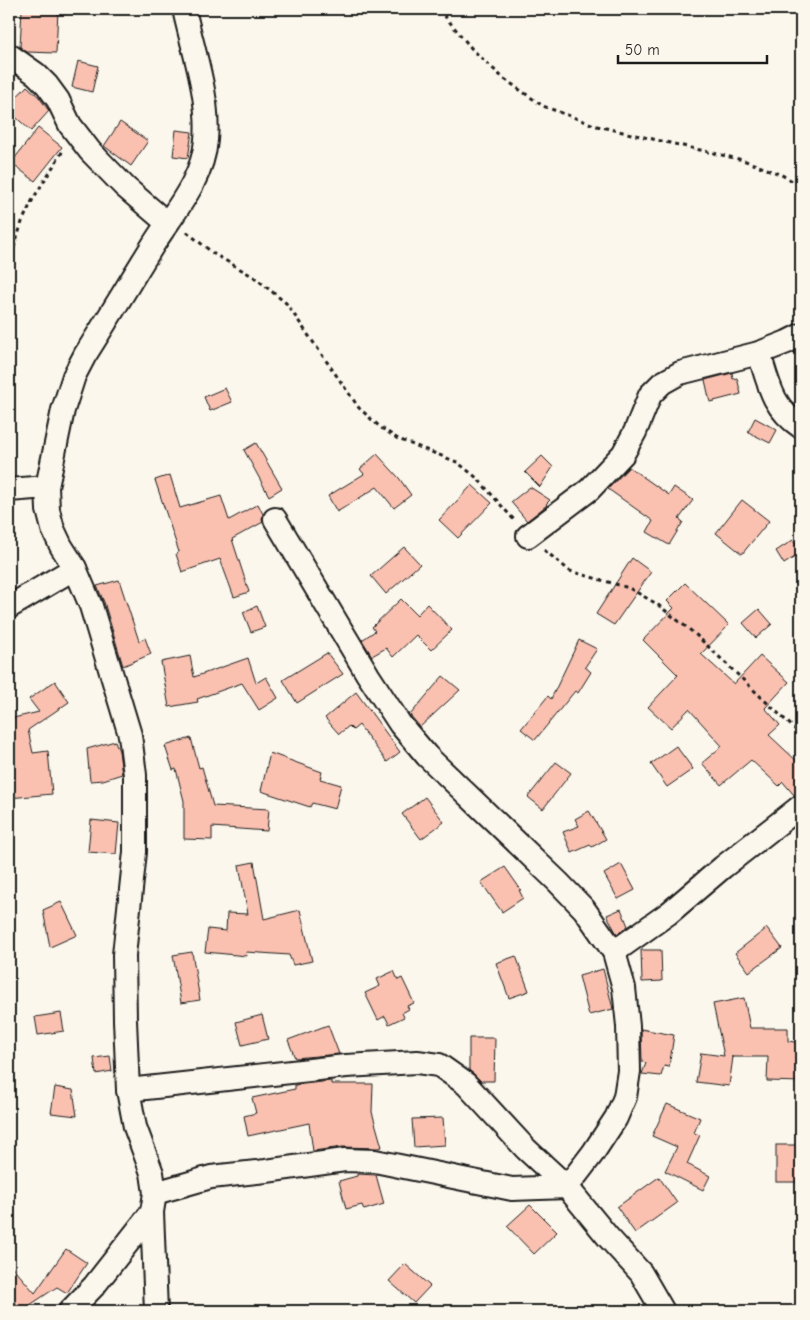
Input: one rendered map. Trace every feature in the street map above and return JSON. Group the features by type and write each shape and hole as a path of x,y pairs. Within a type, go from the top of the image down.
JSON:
{"street":[{"path":"156,1311 152,1173 136,1127 128,1090 124,1020 124,955 135,852 135,775 130,735 91,606 75,568 53,529 48,510 47,487 64,410 74,376 168,221 188,192 201,164 206,141 206,114 184,9"},
{"path":"9,55 36,74 47,85 58,100 75,132 125,187 168,221"},
{"path":"528,536 589,490 623,454 636,432 650,394 662,383 680,373 759,353 801,335"},
{"path":"759,353 772,395 782,410 801,427"},
{"path":"9,490 47,487"},
{"path":"70,1311 94,1286 154,1202 211,1177 345,1160 374,1162 512,1189 566,1187 593,1153 611,1125 625,1097 629,1071 628,1026 624,988 614,952 584,909 565,888 427,756 400,724 275,519"},
{"path":"9,607 75,568"},
{"path":"614,952 669,913 722,867 800,810"},
{"path":"128,1090 346,1066 417,1062 439,1065 466,1084 526,1149 566,1187 641,1273 663,1311"}],"path":[{"path":"439,9 472,49 503,78 543,106 597,126 743,160 780,174 801,186"},
{"path":"9,263 22,222 33,199 75,132"},
{"path":"168,221 214,254 254,277 286,303 359,408 380,427 398,439 457,462 477,478 528,536 570,571 629,588 657,604 695,634 801,735"}],"building":[{"path":"22,9 58,9 56,53 27,52 20,47"},
{"path":"78,61 98,66 92,92 72,87"},
{"path":"27,86 39,97 49,111 31,131 9,111 9,105"},
{"path":"120,122 148,141 131,166 104,146"},
{"path":"38,128 62,147 35,181 11,163"},
{"path":"176,130 192,132 188,158 173,156"},
{"path":"732,373 733,379 737,378 741,394 710,402 705,380"},
{"path":"225,388 232,402 210,411 204,397"},
{"path":"755,418 777,430 770,443 748,432"},
{"path":"256,443 282,488 269,496 244,450"},
{"path":"377,454 399,478 411,495 394,508 377,487 337,512 328,496 364,474 360,469"},
{"path":"542,456 553,467 540,487 525,472"},
{"path":"629,467 669,495 674,487 693,500 679,519 683,522 669,545 647,532 653,521 608,489"},
{"path":"170,475 180,508 221,496 229,520 258,504 263,514 263,522 232,539 249,592 234,597 220,559 182,572 176,554 179,552 155,480"},
{"path":"472,485 492,503 458,538 439,520"},
{"path":"530,487 550,500 547,505 527,521 511,502"},
{"path":"742,500 769,521 742,554 716,533"},
{"path":"793,540 801,553 784,564 776,551"},
{"path":"404,547 420,564 386,594 371,576"},
{"path":"632,558 651,572 614,625 596,614"},
{"path":"119,580 139,641 145,638 151,654 123,666 104,602 97,586"},
{"path":"685,583 729,625 701,654 734,684 760,656 789,682 765,708 780,725 769,735 801,765 801,793 794,795 783,782 779,786 751,760 721,785 702,763 722,746 689,709 671,728 648,707 678,675 643,640 674,608 667,601"},
{"path":"401,599 417,615 427,604 452,630 431,650 416,635 393,657 386,648 372,656 362,640 375,631 372,627"},
{"path":"257,606 265,627 251,632 243,612"},
{"path":"759,609 772,624 756,638 743,623"},
{"path":"579,640 597,649 585,667 591,672 578,693 575,691 535,740 521,729 548,696 551,699"},
{"path":"327,653 343,674 297,703 283,680"},
{"path":"190,656 194,677 248,658 256,683 266,677 278,698 259,710 242,683 197,699 198,702 169,707 161,662"},
{"path":"443,676 460,690 420,727 410,715"},
{"path":"55,681 69,702 28,730 33,753 48,751 52,794 9,798 9,719 39,712 29,699"},
{"path":"356,692 400,752 387,762 359,725 353,730 349,726 339,734 325,718"},
{"path":"191,738 199,768 202,767 213,806 269,809 267,831 212,827 212,840 184,839 184,801 176,769 173,770 165,746"},
{"path":"115,741 119,751 122,774 103,780 90,781 87,749"},
{"path":"676,746 693,769 667,787 651,764"},
{"path":"270,753 322,772 320,779 341,785 335,809 312,803 310,807 261,791"},
{"path":"556,762 571,773 543,809 528,797"},
{"path":"425,797 444,822 421,839 402,814"},
{"path":"589,811 606,839 592,847 590,845 572,853 563,832 579,826 575,819"},
{"path":"91,820 119,823 116,854 88,852"},
{"path":"254,862 264,919 300,910 312,961 293,965 289,955 246,952 247,956 205,952 208,929 226,931 227,913 248,914 239,865"},
{"path":"621,864 635,890 618,899 604,874"},
{"path":"505,867 521,890 519,890 523,898 502,912 481,882"},
{"path":"61,902 77,935 50,947 43,910"},
{"path":"621,909 628,926 617,934 607,915"},
{"path":"767,928 782,948 749,972 735,953"},
{"path":"641,950 661,950 662,981 642,982"},
{"path":"192,952 200,1000 181,1003 173,955"},
{"path":"516,956 529,991 509,998 496,963"},
{"path":"603,969 613,1009 589,1015 579,976"},
{"path":"394,971 398,980 402,978 414,1003 407,1006 409,1009 402,1013 404,1017 389,1024 385,1016 378,1020 365,993 380,986 377,979"},
{"path":"744,998 750,1028 788,1028 788,1041 801,1043 801,1082 767,1081 768,1057 733,1057 729,1086 696,1082 701,1053 724,1056 713,1004"},
{"path":"61,1013 64,1031 38,1035 35,1017"},
{"path":"262,1015 268,1039 242,1045 236,1022"},
{"path":"328,1025 339,1054 295,1058 288,1040"},
{"path":"641,1029 674,1035 669,1067 664,1066 661,1076 642,1074 646,1063 642,1062"},
{"path":"469,1038 495,1038 494,1081 481,1081 469,1070"},
{"path":"110,1056 112,1071 96,1074 94,1058"},
{"path":"331,1081 331,1084 373,1084 372,1112 382,1147 343,1147 313,1151 309,1123 248,1136 244,1116 256,1113 252,1098 295,1089 295,1085"},
{"path":"55,1087 73,1090 77,1116 51,1113"},
{"path":"667,1104 700,1118 694,1133 700,1135 687,1164 710,1176 703,1190 665,1171 677,1147 652,1136"},
{"path":"443,1118 445,1145 414,1147 412,1119"},
{"path":"776,1145 801,1145 801,1182 776,1182"},
{"path":"357,1174 376,1175 384,1204 364,1210 362,1205 346,1209 339,1181 357,1176"},
{"path":"659,1177 677,1203 635,1233 617,1207"},
{"path":"530,1205 557,1232 534,1254 507,1226"},
{"path":"66,1249 87,1263 67,1293 57,1287 21,1311 9,1294 9,1263 35,1293"},
{"path":"405,1264 430,1286 414,1303 389,1281"}]}
